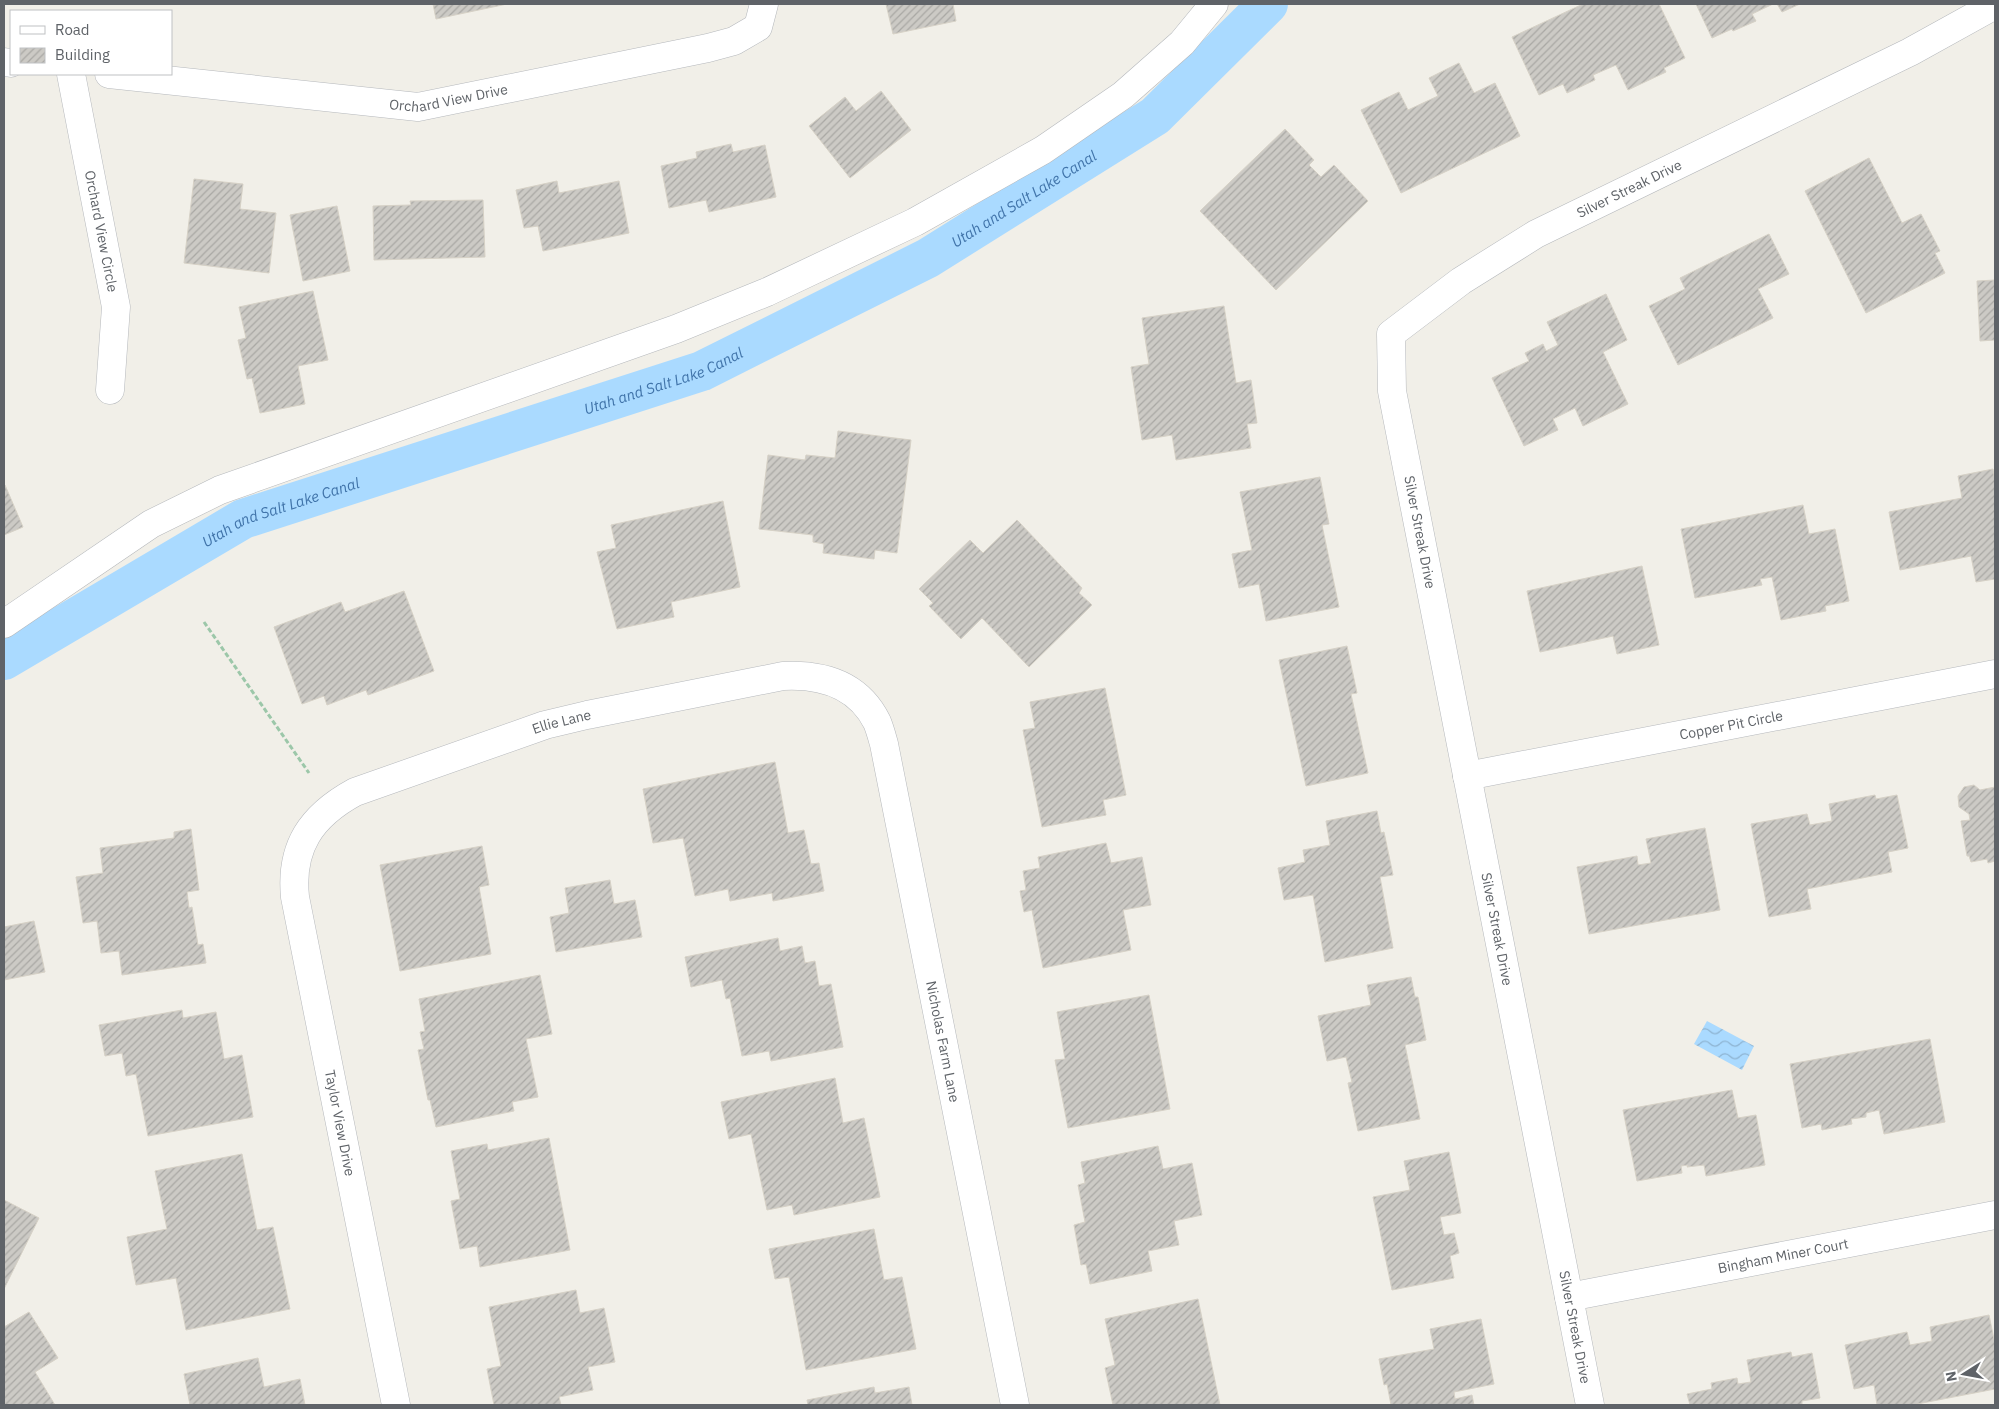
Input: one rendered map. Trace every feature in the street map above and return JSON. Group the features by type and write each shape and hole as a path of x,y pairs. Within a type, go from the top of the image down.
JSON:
{"street":[{"name":"Orchard View Drive","path":"118,75 418,107 708,48 734,41 758,27 764,4"},
{"path":"4,624 150,524 220,490 676,329 767,292 915,222 1043,150 1123,95 1182,43 1214,4"},
{"name":"Silver Streak Drive","path":"1590,1405 1392,391 1391,334 1461,281 1536,234 1910,52 1995,5"},
{"name":"Orchard View Circle","path":"71,75 116,307 110,390"},
{"name":"Copper Pit Circle","path":"1467,776 1995,674"},
{"name":"Ellie Lane","path":"303,842 311,826 323,813 336,802 355,792 545,725 783,676 805,675 827,679 848,689"},
{"name":"Nicholas Farm Lane","path":"848,689 865,704 877,722 884,744 1015,1405"},
{"name":"Taylor View Drive","path":"303,842 296,859 293,878 295,897 396,1405"},
{"name":"Bingham Miner Court","path":"1569,1297 1995,1216"}],"path":[{"path":"204,622 309,773"}],"water":[{"path":"1707,1021 1754,1046 1742,1070 1694,1044"}],"building":[{"path":"433,4 507,4 436,19"},
{"path":"886,4 953,4 956,21 893,34"},
{"path":"1583,4 1659,4 1685,58 1664,68 1666,72 1628,90 1616,65 1593,75 1595,80 1567,93 1563,84 1539,95 1512,37"},
{"path":"1696,4 1773,4 1752,14 1756,21 1712,38"},
{"path":"1777,4 1800,4 1782,12"},
{"path":"1459,63 1474,93 1495,83 1520,136 1401,193 1361,110 1399,92 1408,110 1438,96 1429,78"},
{"path":"881,91 911,130 850,178 809,126 845,97 856,111"},
{"path":"1285,129 1314,160 1309,165 1321,177 1334,165 1368,201 1276,290 1200,211"},
{"path":"731,144 733,152 765,145 776,197 709,212 706,200 669,208 661,166 697,158 696,152"},
{"path":"1869,158 1902,223 1921,214 1940,251 1935,253 1945,273 1866,313 1805,191"},
{"path":"194,179 243,184 240,209 276,213 269,273 184,263"},
{"path":"557,181 559,193 619,181 629,233 543,251 538,226 524,228 516,190"},
{"path":"483,200 485,257 374,260 373,206 411,205 410,201"},
{"path":"337,206 350,271 303,281 290,215"},
{"path":"1769,234 1789,274 1758,289 1773,318 1678,365 1649,306 1685,289 1680,278"},
{"path":"1995,280 1995,340 1980,341 1977,281"},
{"path":"313,291 328,360 298,366 305,404 260,413 252,378 247,379 238,340 246,338 239,307"},
{"path":"1606,294 1627,340 1603,352 1628,404 1583,426 1575,408 1553,419 1558,430 1524,446 1492,378 1529,361 1525,353 1543,344 1546,351 1558,345 1547,322"},
{"path":"1224,306 1236,383 1251,380 1257,423 1247,424 1251,448 1176,460 1172,435 1142,440 1131,367 1149,364 1142,318"},
{"path":"838,431 911,440 897,553 875,550 874,559 823,553 824,544 813,542 813,535 759,529 768,455 805,460 806,455 835,458"},
{"path":"1993,469 1995,481 1995,579 1976,582 1971,556 1900,570 1889,512 1962,498 1958,476"},
{"path":"1320,477 1329,524 1322,525 1339,607 1266,621 1259,584 1239,588 1232,554 1252,550 1240,492"},
{"path":"4,486 23,527 4,535"},
{"path":"723,501 740,587 671,602 674,617 617,629 597,552 616,548 611,525"},
{"path":"1803,505 1809,534 1835,529 1849,601 1825,606 1826,611 1781,620 1772,577 1760,579 1762,585 1695,598 1681,529"},
{"path":"1017,520 1082,588 1079,593 1092,605 1029,667 982,618 961,639 929,606 933,603 919,589 970,540 983,553"},
{"path":"1642,566 1659,645 1617,654 1613,636 1540,652 1527,591"},
{"path":"404,591 434,671 368,695 366,690 327,705 324,696 302,704 274,627 341,602 345,612"},
{"path":"1347,646 1357,693 1351,694 1368,773 1306,786 1279,660"},
{"path":"1105,688 1126,795 1103,800 1106,815 1042,827 1023,730 1035,728 1030,702"},
{"path":"775,762 788,833 804,830 811,864 819,863 824,891 773,901 772,893 730,901 728,889 695,896 683,838 653,843 643,789"},
{"path":"1974,785 1980,790 1995,787 1995,861 1988,863 1987,859 1971,862 1969,856 1967,856 1961,821 1970,820 1969,814 1959,807 1958,796 1964,787"},
{"path":"1875,795 1876,799 1897,795 1908,848 1888,852 1892,872 1807,889 1811,909 1769,917 1751,824 1807,814 1810,825 1832,821 1829,804"},
{"path":"1377,811 1381,833 1384,832 1393,875 1380,877 1393,948 1325,962 1313,895 1284,900 1278,868 1305,862 1303,850 1330,845 1326,821"},
{"path":"1705,828 1720,910 1589,934 1577,867 1637,856 1638,865 1651,863 1646,839"},
{"path":"191,829 199,890 187,892 189,908 192,907 198,945 203,944 206,963 122,975 119,951 101,953 97,921 83,923 76,877 103,873 100,848 174,838 174,832"},
{"path":"1106,843 1111,863 1142,857 1151,905 1123,910 1131,950 1043,968 1032,910 1024,912 1020,891 1026,890 1023,871 1040,868 1038,857"},
{"path":"482,846 489,885 479,887 491,954 400,971 380,865"},
{"path":"610,880 614,904 635,900 642,937 556,952 550,917 569,913 565,888"},
{"path":"34,921 45,972 4,980 4,927"},
{"path":"778,938 780,951 802,946 805,963 815,961 819,986 831,984 843,1047 771,1061 769,1051 742,1056 730,998 726,999 722,980 691,987 685,957"},
{"path":"540,975 552,1034 526,1039 538,1097 512,1102 514,1111 436,1127 430,1100 428,1100 418,1050 424,1049 420,1032 425,1031 419,999"},
{"path":"1411,977 1415,997 1418,997 1426,1040 1405,1045 1420,1119 1358,1131 1348,1083 1352,1082 1346,1057 1327,1061 1318,1016 1371,1005 1367,985"},
{"path":"1149,995 1170,1109 1068,1128 1055,1060 1065,1059 1057,1012"},
{"path":"182,1010 183,1018 216,1012 224,1059 242,1055 253,1117 148,1136 136,1074 126,1076 122,1053 105,1056 99,1025"},
{"path":"1930,1039 1945,1122 1884,1134 1879,1110 1866,1113 1866,1117 1851,1119 1852,1124 1822,1130 1821,1124 1802,1128 1790,1064"},
{"path":"835,1078 843,1123 864,1118 880,1197 794,1215 792,1205 767,1210 751,1134 729,1139 721,1102"},
{"path":"1732,1090 1738,1118 1756,1115 1765,1165 1706,1176 1704,1165 1687,1167 1688,1165 1681,1166 1682,1173 1637,1181 1623,1110"},
{"path":"549,1138 570,1250 480,1267 477,1246 460,1249 451,1201 460,1199 451,1151 487,1144 488,1150"},
{"path":"1158,1146 1163,1169 1192,1163 1202,1215 1174,1221 1179,1245 1148,1251 1152,1271 1090,1284 1086,1264 1081,1265 1074,1225 1085,1222 1078,1185 1085,1183 1081,1162"},
{"path":"1449,1152 1461,1213 1440,1217 1444,1235 1454,1233 1459,1253 1450,1256 1454,1278 1392,1290 1373,1197 1410,1190 1404,1161"},
{"path":"242,1154 257,1230 273,1227 290,1309 186,1330 176,1278 136,1285 127,1237 167,1229 155,1171"},
{"path":"4,1200 39,1218 4,1289"},
{"path":"874,1229 884,1280 902,1277 916,1349 806,1370 789,1277 775,1279 769,1249"},
{"path":"576,1290 580,1313 604,1308 615,1362 588,1367 593,1390 559,1397 561,1405 494,1405 487,1369 501,1366 489,1307"},
{"path":"1198,1299 1220,1405 1113,1405 1105,1368 1115,1365 1105,1319"},
{"path":"29,1312 58,1358 35,1372 55,1405 4,1405 4,1327"},
{"path":"1989,1315 1995,1344 1995,1389 1912,1405 1877,1405 1874,1385 1854,1389 1845,1345 1907,1332 1910,1345 1932,1341 1930,1327"},
{"path":"1481,1319 1494,1384 1454,1392 1455,1399 1472,1395 1474,1405 1391,1405 1387,1384 1384,1385 1379,1359 1434,1349 1430,1329"},
{"path":"1791,1352 1792,1357 1812,1353 1820,1398 1802,1401 1802,1405 1690,1405 1687,1394 1712,1389 1711,1383 1737,1378 1738,1384 1751,1382 1747,1360"},
{"path":"258,1358 264,1387 300,1379 305,1405 190,1405 184,1374"},
{"path":"874,1387 875,1393 909,1387 912,1405 808,1405 807,1400"}],"waterway":[{"name":"Utah and Salt Lake Canal","path":"4,660 243,519 702,371 928,258 1155,116 1268,4"}]}
